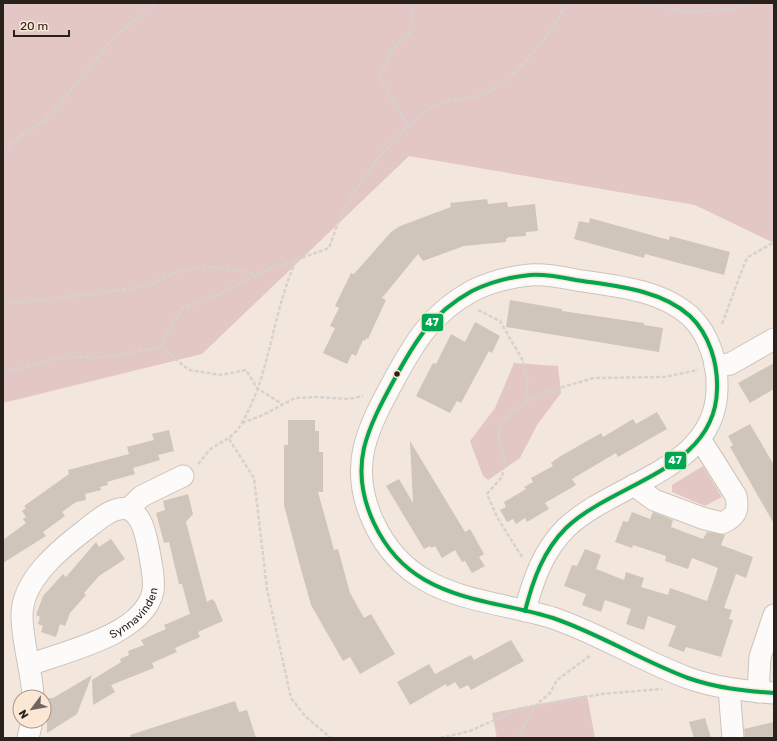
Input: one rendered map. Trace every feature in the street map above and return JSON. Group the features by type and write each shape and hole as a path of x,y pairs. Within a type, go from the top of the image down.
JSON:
{"street":[{"path":"525,611 534,576 550,546 569,525 599,503 677,460 700,439 714,414 717,390 713,355 707,342 696,323 675,305 651,294 603,284 546,275 513,277 486,285 458,300 433,319 423,330 407,356 383,400 369,431 362,467 366,499 370,514 385,543 404,564 424,580 466,596 561,621 687,677 729,689 766,692 760,657 774,615"},
{"path":"715,366 730,364 774,340"},
{"path":"634,485 654,500 702,518 722,523 733,518 737,511 736,496 700,439"},
{"path":"32,689 22,617 24,600 31,586 47,564 66,545 113,510 120,508 128,509 142,496 183,476"},
{"name":"Synnavinden","path":"29,665 120,630 135,621 146,607 154,584 150,559 139,519 128,509"},
{"path":"729,689 733,738"}],"path":[{"path":"3,152 14,141 52,114 115,36 156,3"},
{"path":"408,3 412,9 410,32 391,51 380,78 408,126"},
{"path":"161,347 168,331 183,307 208,300 258,274 329,248 342,214 364,176 408,126 433,107 481,95 501,84 535,50 567,3"},
{"path":"642,3 689,12 724,10 754,3"},
{"path":"707,342 713,336 725,317 748,257 771,244 774,244"},
{"path":"183,476 196,467 211,449 229,439 242,424 257,388 273,341 283,293 296,260"},
{"path":"3,304 101,293 146,286 175,273 201,266 258,274"},
{"path":"458,300 500,321 522,359 528,383 525,404"},
{"path":"3,373 62,357 106,357 161,347 189,370 221,375 246,370 257,388 282,404"},
{"path":"534,576 497,517 487,494 502,478 504,460 498,436 500,424 510,413 542,393 594,378 664,377 715,366"},
{"path":"242,424 268,413 295,398 316,397 356,399 368,394 383,400"},
{"path":"229,439 254,478 267,589 291,698 305,716 331,738"},
{"path":"517,738 536,705 550,693 556,680 593,653 601,638"},
{"path":"440,738 470,731 521,708 602,694 672,688 687,677"}],"shaded area":[{"path":"3,3 774,3 774,243 695,205 409,156 202,354 3,403"},
{"path":"514,363 558,366 561,393 537,425 520,458 488,480 483,476 470,441 495,408"},
{"path":"703,466 722,497 705,506 672,492 672,485"},
{"path":"587,695 595,738 497,738 492,713"}],"building":[{"path":"487,199 488,204 507,202 508,207 535,204 538,231 526,232 526,236 509,237 506,239 506,242 464,246 423,261 418,254 382,298 386,300 368,339 366,338 365,341 363,340 356,356 352,354 347,364 323,353 335,328 330,326 339,308 335,306 351,273 354,274 391,232 400,226 451,207 450,203"},
{"path":"590,218 669,240 670,236 730,252 724,275 645,254 644,258 574,239 579,221 589,223"},
{"path":"510,300 562,309 562,311 644,323 644,325 663,328 659,352 506,327"},
{"path":"475,322 500,336 492,353 489,351 461,403 457,401 450,413 416,396 433,363 436,364 451,334 465,342"},
{"path":"774,363 774,389 750,403 738,383"},
{"path":"657,412 667,429 618,457 616,453 572,479 576,485 545,503 549,509 527,522 525,518 516,524 513,519 507,522 500,510 506,507 504,502 526,489 524,487 533,482 531,478 553,466 551,463 559,457 601,433 603,437 633,419 636,424"},
{"path":"288,420 315,420 315,431 319,431 319,452 323,452 323,492 318,492 334,550 338,549 350,593 364,618 371,614 395,654 360,674 350,657 343,661 311,605 284,505 284,445 288,445"},
{"path":"750,424 774,465 774,524 730,447 733,445 728,436"},
{"path":"169,430 174,451 158,455 160,460 133,468 135,474 107,482 108,485 100,487 101,490 85,494 86,500 76,502 62,512 65,516 43,532 46,536 3,563 3,540 26,523 23,519 26,517 22,511 26,508 24,506 69,474 68,470 129,454 127,447 154,440 152,434"},
{"path":"410,441 465,532 470,529 484,554 479,557 485,566 472,573 465,561 462,562 455,550 442,558 435,546 431,548 430,546 424,549 386,486 399,479 413,503"},
{"path":"188,494 193,514 186,522 207,602 212,599 215,602 223,621 198,632 200,637 175,648 177,652 152,663 154,668 111,685 115,692 93,705 92,680 121,662 120,659 129,655 128,651 144,645 141,640 166,629 164,625 190,614 182,584 179,584 169,542 164,543 156,513 165,510 163,501"},
{"path":"632,512 650,519 653,512 673,520 671,527 703,539 707,532 725,535 721,545 753,557 746,578 736,574 724,608 732,610 729,619 733,620 721,657 686,647 684,652 668,646 676,626 648,616 644,630 626,624 631,609 605,600 601,612 582,605 586,594 564,586 572,565 577,566 585,549 601,555 596,569 624,580 626,572 644,578 641,587 668,595 670,588 707,601 718,568 692,558 688,569 665,561 666,556 633,545 632,548 615,542 623,521 628,522"},
{"path":"111,539 125,559 99,576 84,593 86,595 70,613 65,626 60,624 56,637 41,632 43,626 38,624 40,617 36,615 43,596 63,574 66,577 96,542 99,547"},
{"path":"511,640 524,661 471,690 468,685 460,689 455,682 447,687 446,684 410,705 397,682 429,664 435,674 471,655 474,660"},
{"path":"92,675 77,714 47,733 47,729 52,729 53,698"},
{"path":"235,701 239,712 247,710 256,738 131,738 130,735"},
{"path":"705,718 711,738 694,738 689,722"},
{"path":"774,722 774,738 745,738 744,729"}],"transit line":[{"name":"47","path":"525,611 528,599 535,577 540,566 551,546 566,528 586,512 659,472 681,456 700,438 712,416 717,389 717,379 714,359 707,340 697,323 690,316 678,307 651,294 621,287 553,276 530,275 500,280 472,291 458,300 435,319 417,341 394,380 373,422 364,448 362,467 363,486 367,505 383,540 395,556 409,569 425,580 440,587 471,598 553,618 570,624 654,664 688,678 731,688 774,693"}]}
